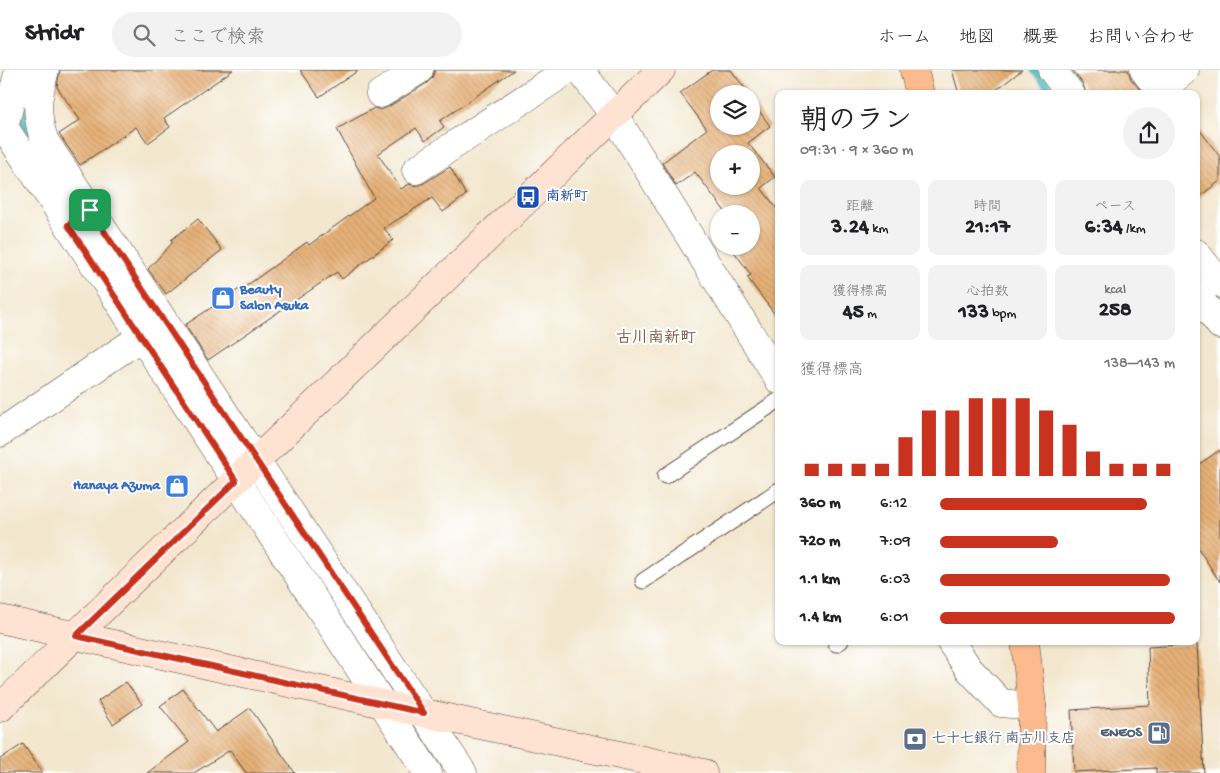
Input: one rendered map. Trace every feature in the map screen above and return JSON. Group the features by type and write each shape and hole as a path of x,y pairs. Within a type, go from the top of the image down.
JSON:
{"main road":[{"path":"914,70 919,90"},
{"path":"1025,645 1032,706 1031,773"}],"street":[{"path":"19,70 2,124 79,218 257,461 463,773"},
{"path":"45,70 38,99 38,120 44,140 79,218 142,337 428,773"},
{"path":"380,94 419,70"},
{"path":"416,170 568,70"},
{"path":"580,70 614,115 775,374"},
{"path":"0,708 661,70"},
{"path":"1052,70 1068,90"},
{"path":"1144,70 1150,78 1172,81 1185,70"},
{"path":"1200,258 1220,283"},
{"path":"1200,299 1220,324"},
{"path":"0,433 142,337"},
{"path":"0,619 703,773"},
{"path":"953,645 969,669 1001,703 1032,706"}],"lane":[{"path":"665,476 775,403"},
{"path":"643,581 775,493"}],"building":[{"path":"60,70 233,70 164,118 170,127 148,143 136,127 80,165 59,134 80,120 57,87"},
{"path":"300,70 359,70 319,97"},
{"path":"435,70 514,70 440,121 444,127 425,141 416,128 378,154 401,189 409,184 416,186 424,183 450,167 466,195 443,212 432,198 384,228 393,240 342,279 337,272 208,360 185,325 245,287 307,242 309,245 374,198 337,129 374,108 381,110 388,107 427,83 432,78"},
{"path":"712,70 731,70 742,85 710,85 710,135 758,135 748,143 750,145 710,145 710,192 695,172 676,186 662,163 707,129 680,93"},
{"path":"952,70 1022,70 996,90 958,90"},
{"path":"1072,70 1128,70 1131,79 1142,90 1085,90 1083,84"},
{"path":"760,112 770,126 760,134"},
{"path":"1200,130 1220,157 1220,181 1200,196"},
{"path":"760,158 775,177 761,188 775,206 775,315 747,277 751,275 737,255 760,255 760,205 720,205 713,195 760,195"},
{"path":"198,219 222,250 166,294 148,269 173,242 171,240"},
{"path":"1220,450 1220,582 1200,551 1200,463"},
{"path":"1197,645 1204,773 1156,773 1156,768 1074,772 1071,710 1150,705 1148,647"},
{"path":"126,682 142,704 113,724 98,701"},
{"path":"183,689 216,732 250,708 295,773 246,773 230,750 194,773 147,773 189,742 160,706"},
{"path":"23,744 43,773 0,773 0,759"}],"waterway":[{"path":"1035,70 1048,86"},
{"path":"23,102 24,124 31,144"}],"place":[{"name":"南新町","path":"528,197"},
{"name":"Beauty Salon Asuka","path":"223,298"},
{"name":"Hanaya Azuma","path":"177,486"},
{"name":"ENEOS","path":"1159,733"},
{"name":"七十七銀行 南古川支店","path":"915,739"}],"district":[{"name":"古川南新町","path":"656,339"}],"route":[{"path":"90,210 424,713 76,636 236,481 68,225 90,210"}]}
